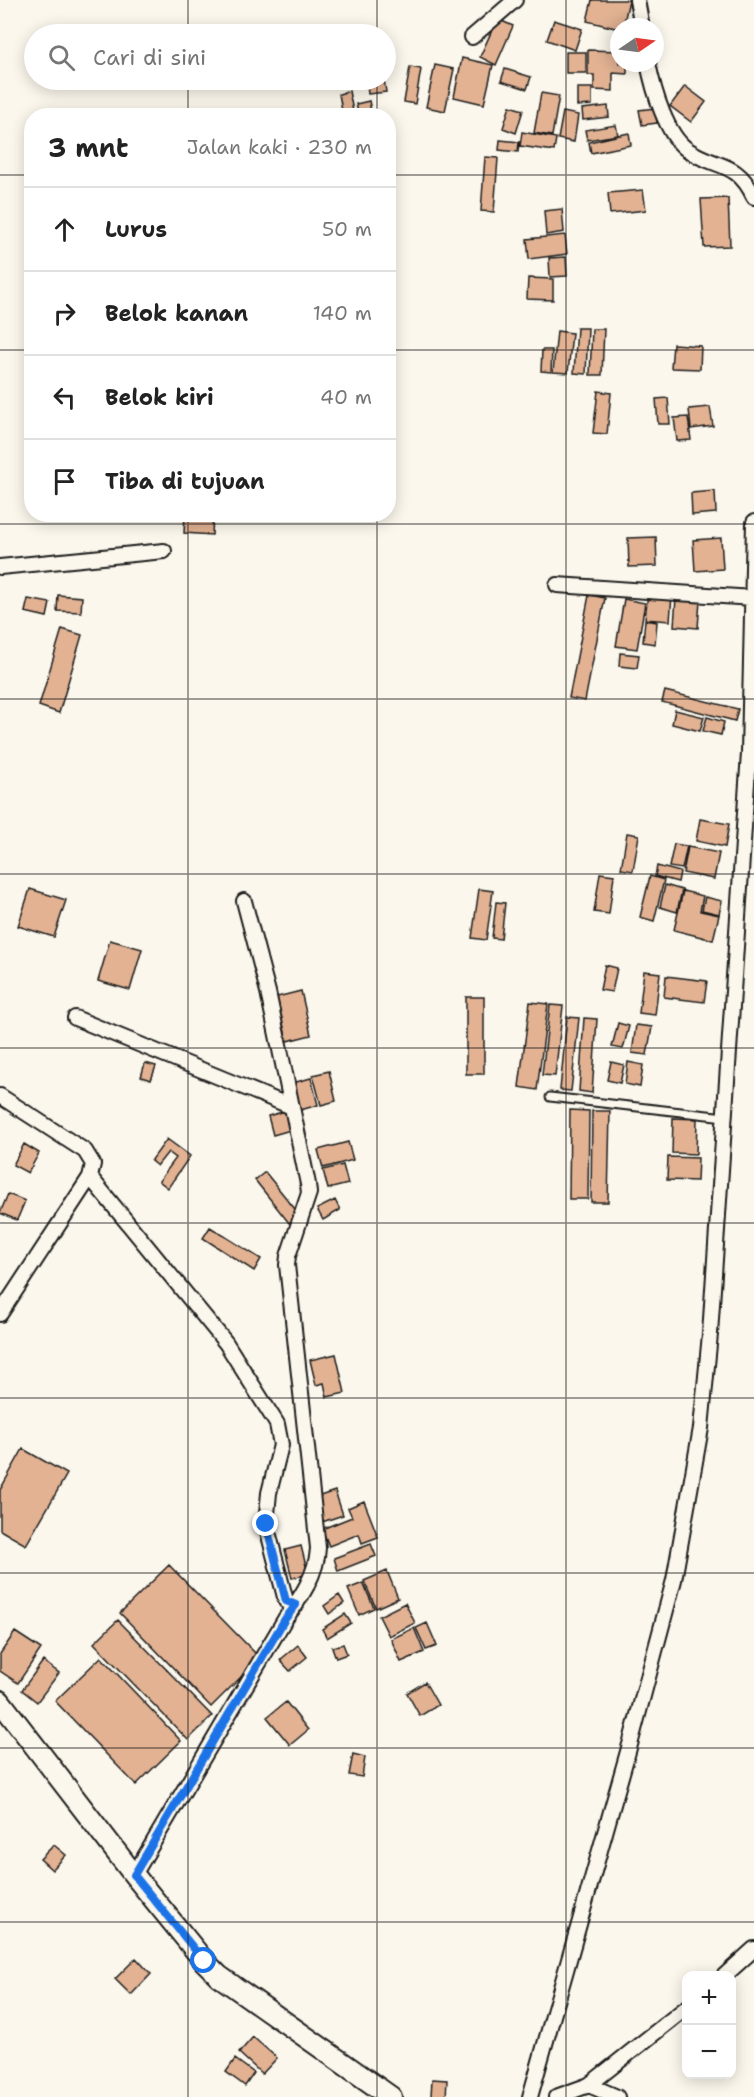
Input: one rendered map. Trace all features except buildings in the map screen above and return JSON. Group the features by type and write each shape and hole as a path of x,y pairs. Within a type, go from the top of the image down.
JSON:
{"street":[{"path":"472,37 515,0"},
{"path":"637,0 640,18"},
{"path":"650,72 654,93 676,137 687,150 736,171 752,185"},
{"path":"530,2097 628,1752 674,1580 701,1428 710,1334 749,753 754,522"},
{"path":"0,567 164,551"},
{"path":"557,585 753,598"},
{"path":"134,1875 285,1619 296,1605 314,1568 318,1548 287,1265 309,1193 268,992 244,901"},
{"path":"75,1018 292,1107"},
{"path":"0,1096 85,1151 93,1164 90,1177 0,1314"},
{"path":"90,1177 226,1343 277,1424 281,1445 269,1493 266,1524 286,1601 296,1605"},
{"path":"0,1701 134,1875 204,1961 219,1976 391,2097"},
{"path":"730,1971 754,1949"},
{"path":"556,2097 589,2085 682,2012"},
{"path":"589,2085 617,2097"}],"lane":[{"path":"550,1097 725,1117"}],"route":[{"path":"204,1961 134,1875 285,1619 296,1605 286,1601 266,1524"}]}
